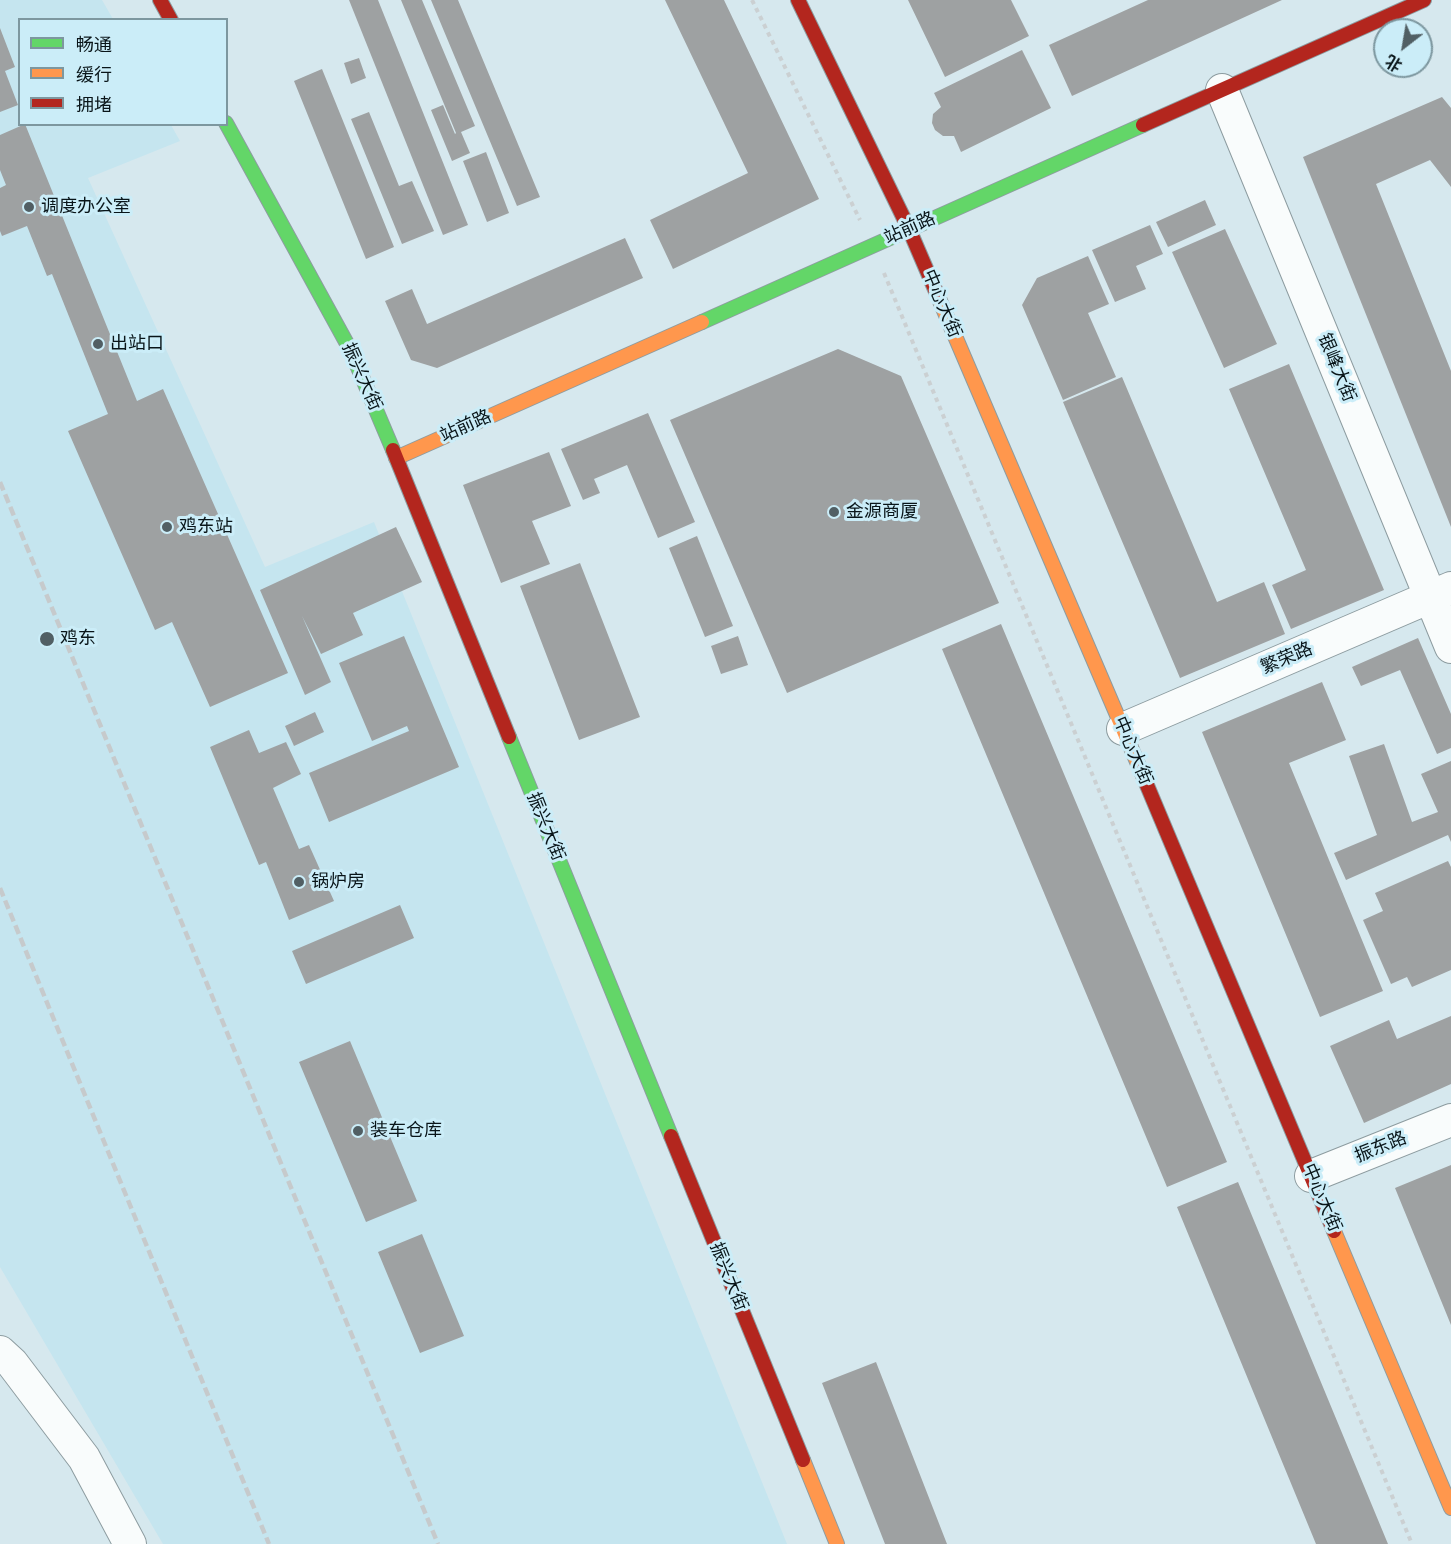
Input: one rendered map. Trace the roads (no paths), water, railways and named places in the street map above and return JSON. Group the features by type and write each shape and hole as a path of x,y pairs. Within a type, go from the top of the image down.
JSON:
{"street":[{"path":"160,0 170,18"},
{"name":"中心大街","path":"798,0 909,229 1123,729 1451,1508"},
{"name":"站前路","path":"396,458 1424,0"},
{"name":"银峰大街","path":"1222,90 1441,593 1451,647"},
{"name":"振兴大街","path":"228,126 351,351 837,1544"},
{"name":"繁荣路","path":"1123,729 1441,593"},
{"name":"振东路","path":"1311,1176 1451,1120"},
{"path":"0,1352 12,1363 84,1458 130,1544"}],"railway":[{"path":"0,482 438,1544"},
{"path":"0,888 269,1544"}],"place":[{"name":"调度办公室","path":"29,207"},
{"name":"出站口","path":"98,344"},
{"name":"金源商厦","path":"834,512"},
{"name":"鸡东站","path":"167,527"},
{"name":"鸡东","path":"47,639"},
{"name":"锅炉房","path":"299,882"},
{"name":"装车仓库","path":"358,1131"}]}
